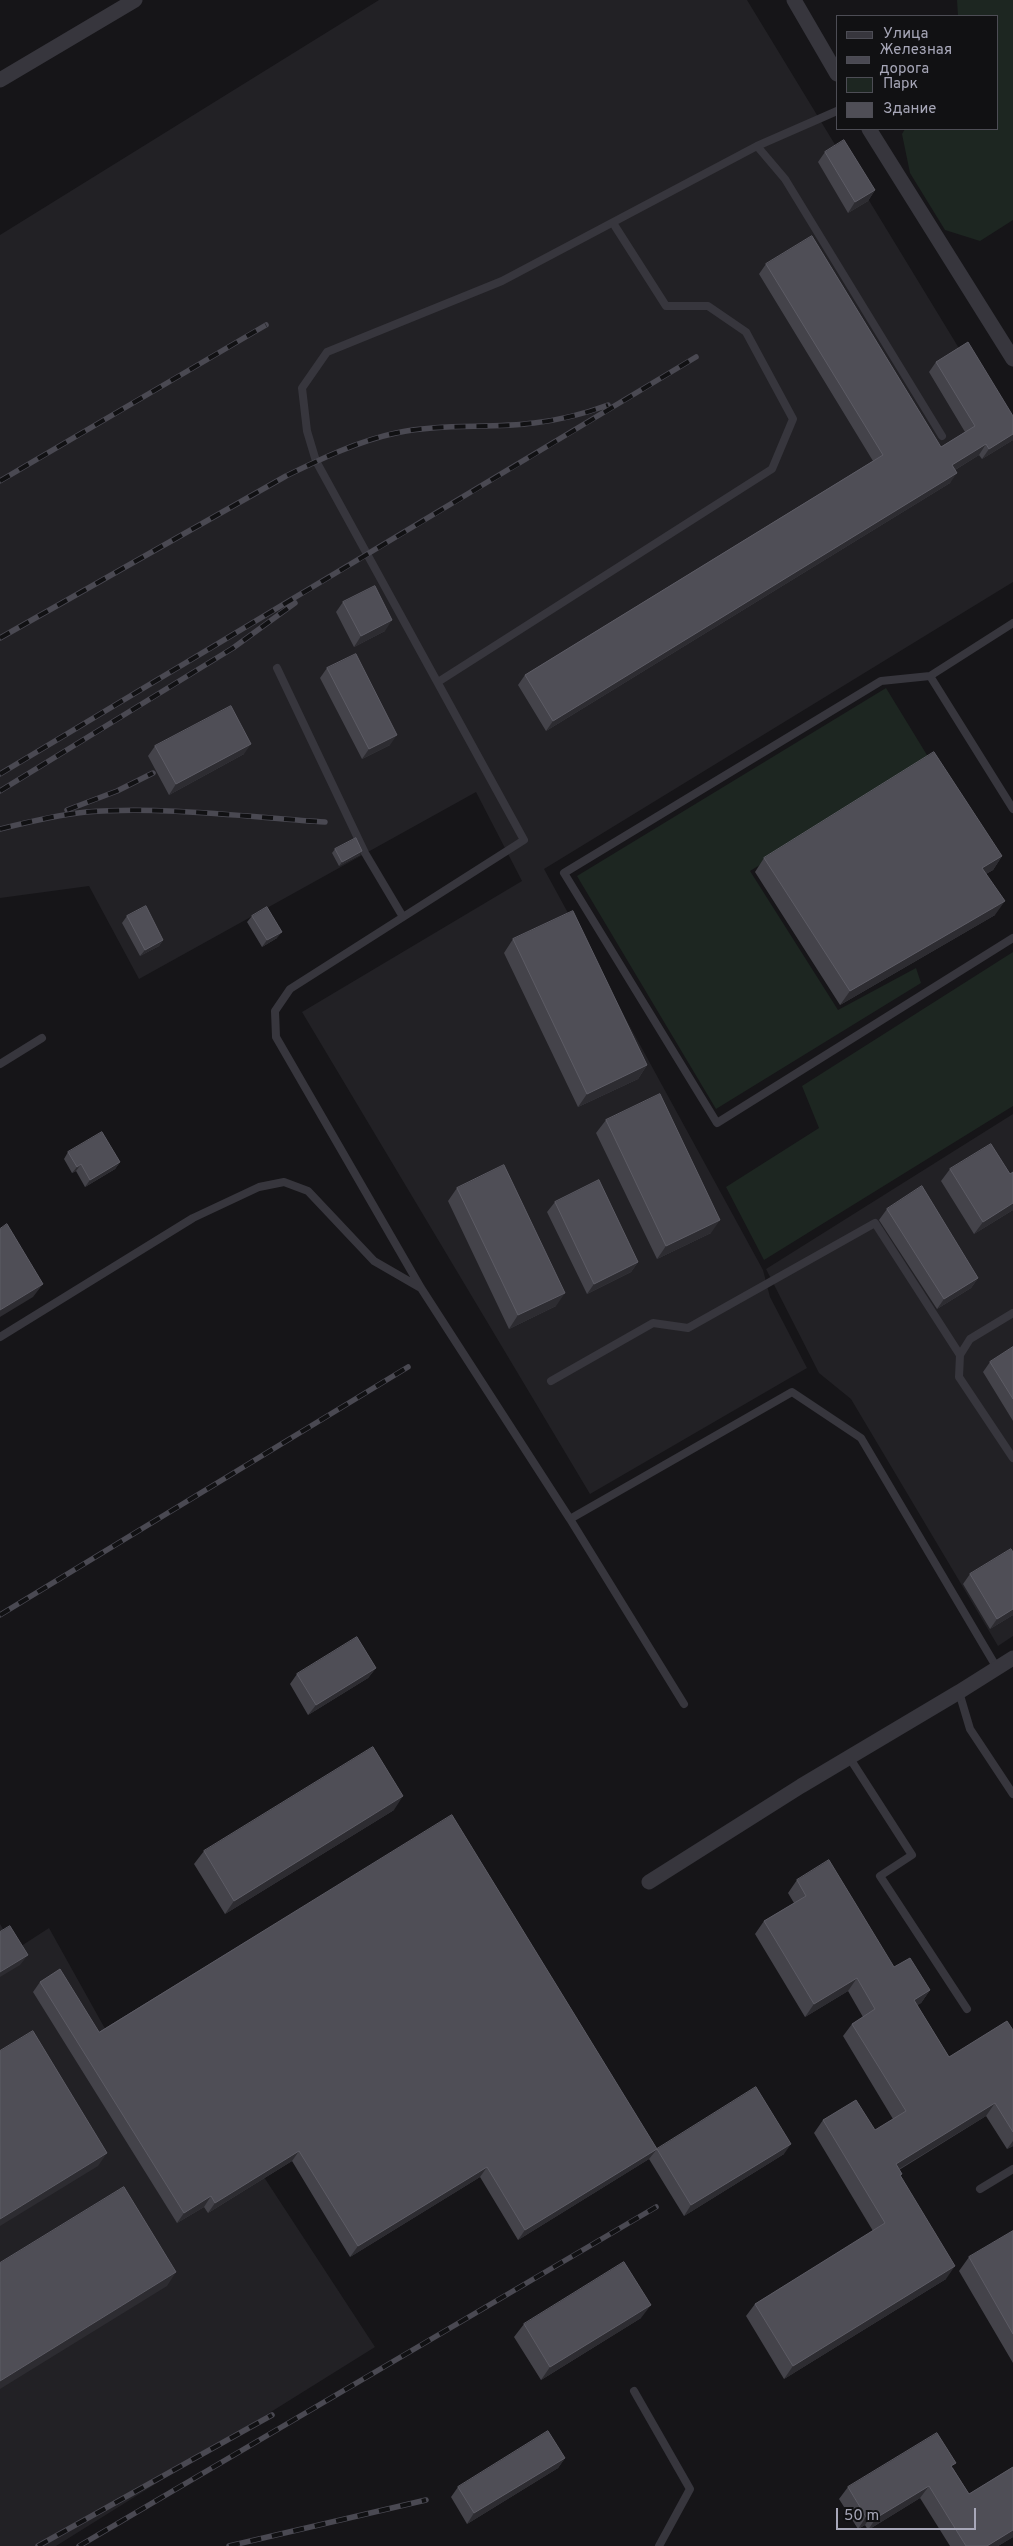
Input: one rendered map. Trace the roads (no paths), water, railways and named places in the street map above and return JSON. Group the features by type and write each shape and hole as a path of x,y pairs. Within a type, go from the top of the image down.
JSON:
{"street":[{"path":"0,80 135,0"},
{"path":"794,0 836,72"},
{"path":"870,130 1013,358"},
{"path":"649,1882 1013,1658"}],"lane":[{"path":"684,1704 570,1519 421,1288 276,1037 275,1010 290,989 524,840 316,461 307,432 302,388 327,352 502,281 756,146 836,111"},
{"path":"756,146 785,180 942,436"},
{"path":"438,682 772,469 793,419 746,332 708,306 666,306 613,222"},
{"path":"1013,623 930,676 880,681 564,872 717,1123 1013,938"},
{"path":"277,668 365,853 403,917"},
{"path":"930,676 1013,810"},
{"path":"0,1064 42,1038"},
{"path":"0,1337 193,1218 259,1187 284,1182 308,1191 374,1261 421,1288"},
{"path":"551,1381 653,1323 688,1328 875,1223 960,1355"},
{"path":"1013,1313 970,1339 960,1355 959,1377 1013,1458"},
{"path":"570,1519 792,1392 861,1438 997,1668"},
{"path":"959,1692 970,1729 1013,1794"},
{"path":"850,1757 912,1855 880,1876 968,2009"},
{"path":"980,2189 1013,2169"},
{"path":"634,2391 690,2489 659,2546"}],"railway":[{"path":"0,481 266,325"},
{"path":"0,774 696,357"},
{"path":"0,638 286,476 354,446 382,436 413,430 543,422 581,414 608,405"},
{"path":"0,791 233,648 295,603"},
{"path":"67,810 117,791 153,773"},
{"path":"0,829 32,821 86,812 144,810 325,822"},
{"path":"0,1615 408,1367"},
{"path":"79,2546 656,2207"},
{"path":"38,2546 272,2415"},
{"path":"229,2546 426,2500"}]}
